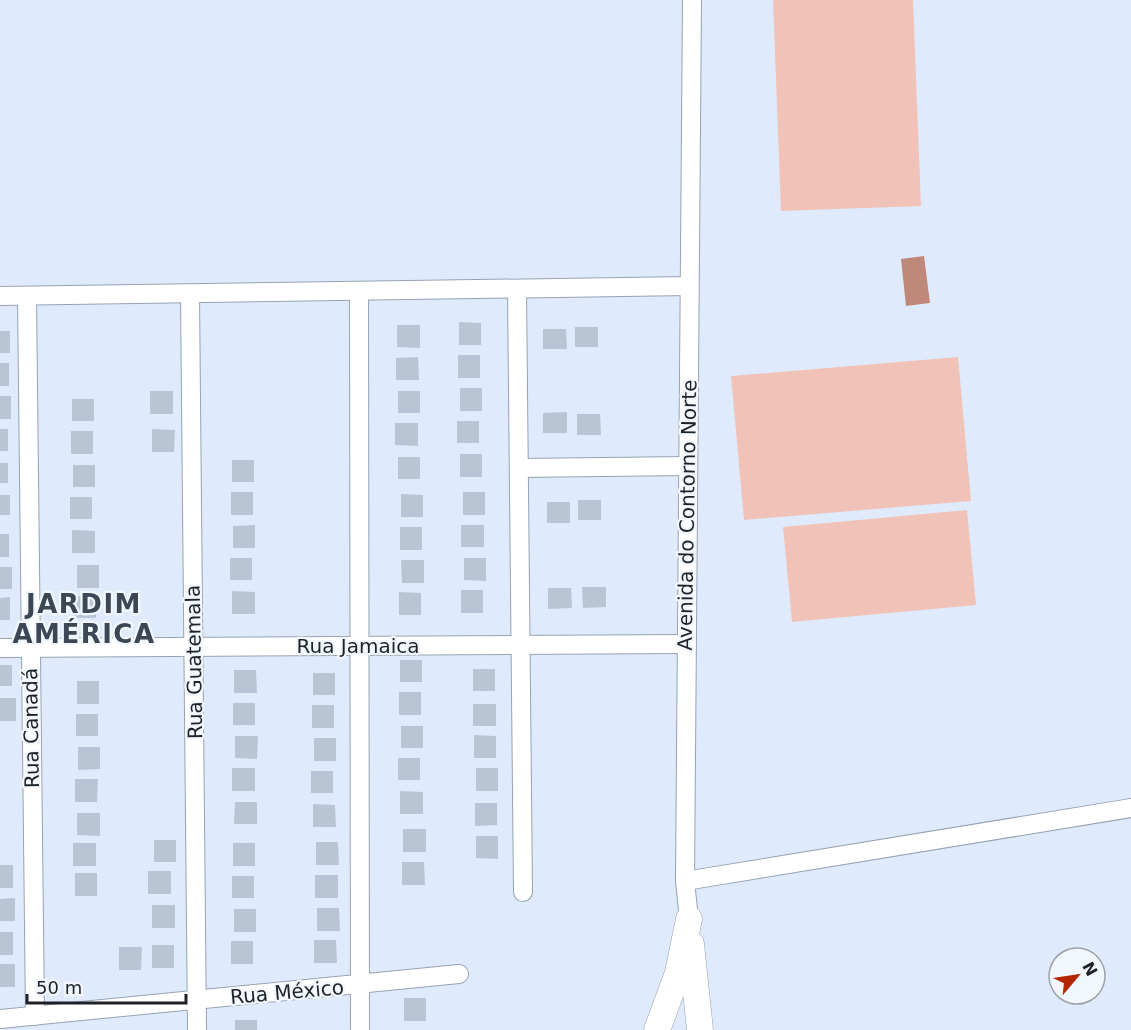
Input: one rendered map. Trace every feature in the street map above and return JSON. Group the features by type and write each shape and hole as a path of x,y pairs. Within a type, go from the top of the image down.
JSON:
{"street":[{"name":"Avenida do Contorno Norte","path":"692,0 685,881 700,1030"},
{"path":"0,296 689,286"},
{"path":"517,289 523,892"},
{"path":"359,291 360,1030"},
{"name":"Rua Guatemala","path":"190,294 197,1030"},
{"name":"Rua Canadá","path":"27,296 35,1016"},
{"path":"519,468 688,466"},
{"name":"Rua Jamaica","path":"0,648 686,644"},
{"path":"685,881 1131,808"},
{"path":"657,1030 678,973 689,919"},
{"name":"Rua México","path":"0,1019 459,974"}],"shaded area":[{"path":"773,0 913,0 921,206 781,211"},
{"path":"924,256 930,303 906,306 901,259"},
{"path":"958,357 971,501 744,520 731,376"},
{"path":"967,510 976,605 792,622 783,527"}],"building":[{"path":"459,322 481,323 481,345 459,345"},
{"path":"397,325 420,325 420,348 397,347"},
{"path":"575,327 598,327 598,347 575,347"},
{"path":"543,329 566,329 567,349 543,349"},
{"path":"0,331 10,331 10,353 0,353"},
{"path":"458,355 480,355 480,378 458,378"},
{"path":"418,357 419,380 396,380 396,358"},
{"path":"0,363 9,363 9,386 0,386"},
{"path":"460,388 482,388 482,411 460,411"},
{"path":"150,391 173,391 173,414 150,414"},
{"path":"398,391 420,391 420,413 398,413"},
{"path":"0,396 11,396 11,419 0,419"},
{"path":"72,399 94,399 94,421 72,421"},
{"path":"567,412 567,433 543,433 543,413"},
{"path":"577,414 600,414 601,435 577,435"},
{"path":"457,421 479,421 479,443 457,443"},
{"path":"395,423 418,423 418,446 395,445"},
{"path":"0,429 8,429 8,451 0,451"},
{"path":"152,429 175,430 174,452 152,452"},
{"path":"71,431 93,431 93,454 71,454"},
{"path":"460,454 482,454 482,477 460,477"},
{"path":"398,457 420,457 420,479 398,479"},
{"path":"232,460 254,460 254,482 232,482"},
{"path":"0,463 8,463 8,483 0,483"},
{"path":"73,465 95,465 95,487 73,487"},
{"path":"231,492 253,492 253,515 231,515"},
{"path":"463,492 485,492 485,515 463,515"},
{"path":"401,494 423,495 423,517 401,517"},
{"path":"0,495 10,495 10,515 0,515"},
{"path":"70,497 92,497 92,519 70,519"},
{"path":"578,500 601,500 601,520 578,520"},
{"path":"547,502 570,502 570,523 547,523"},
{"path":"255,525 255,548 233,548 233,526"},
{"path":"461,525 484,525 484,547 461,547"},
{"path":"400,527 422,527 422,550 400,550"},
{"path":"72,530 95,531 95,553 72,553"},
{"path":"0,534 9,534 9,557 0,557"},
{"path":"230,558 252,558 252,580 230,580"},
{"path":"464,558 486,558 486,581 464,580"},
{"path":"401,560 424,560 424,583 402,583"},
{"path":"77,565 99,565 99,588 77,588"},
{"path":"0,567 12,567 12,589 0,589"},
{"path":"582,587 606,587 606,607 583,608"},
{"path":"548,588 571,588 572,608 548,609"},
{"path":"461,590 483,590 483,613 461,613"},
{"path":"232,591 255,592 255,614 232,614"},
{"path":"399,592 421,593 421,615 399,615"},
{"path":"73,596 96,596 96,618 74,618"},
{"path":"10,597 10,620 0,620 0,598"},
{"path":"400,660 422,660 422,682 400,682"},
{"path":"0,665 12,665 12,686 0,686"},
{"path":"473,669 495,669 495,691 473,691"},
{"path":"234,670 256,670 257,693 234,693"},
{"path":"313,673 335,673 335,695 313,695"},
{"path":"77,681 99,681 99,704 77,704"},
{"path":"399,692 421,692 421,715 399,715"},
{"path":"0,698 16,698 16,721 0,721"},
{"path":"233,703 255,703 255,725 233,725"},
{"path":"473,704 496,704 496,726 473,726"},
{"path":"312,705 334,705 334,728 312,728"},
{"path":"76,714 98,714 98,736 76,736"},
{"path":"401,726 423,726 423,748 401,748"},
{"path":"474,735 496,736 496,758 474,758"},
{"path":"235,736 258,736 257,759 235,758"},
{"path":"314,738 336,738 336,761 314,761"},
{"path":"78,747 100,747 100,769 78,770"},
{"path":"398,758 420,758 420,780 398,780"},
{"path":"232,768 255,768 255,791 232,791"},
{"path":"476,768 498,768 498,791 476,791"},
{"path":"311,771 333,771 333,793 311,793"},
{"path":"75,779 98,779 97,802 75,802"},
{"path":"400,791 423,792 423,814 400,814"},
{"path":"235,802 257,802 257,824 234,824"},
{"path":"475,803 497,803 497,825 475,826"},
{"path":"313,804 335,805 336,827 313,827"},
{"path":"77,813 100,813 100,836 77,835"},
{"path":"403,829 426,829 426,852 403,852"},
{"path":"476,836 498,836 498,859 476,858"},
{"path":"154,840 176,840 176,862 154,862"},
{"path":"316,842 338,842 339,865 316,865"},
{"path":"73,843 96,843 96,866 73,866"},
{"path":"233,843 255,843 255,866 233,866"},
{"path":"402,862 424,862 425,885 402,885"},
{"path":"0,865 13,865 13,888 0,888"},
{"path":"148,871 171,871 171,894 148,894"},
{"path":"75,873 97,873 97,896 75,896"},
{"path":"315,875 338,875 338,898 315,898"},
{"path":"232,876 254,876 254,898 232,898"},
{"path":"15,898 15,921 0,921 0,899"},
{"path":"152,905 175,905 175,928 152,928"},
{"path":"317,908 339,908 340,931 317,931"},
{"path":"234,909 256,909 256,932 234,932"},
{"path":"0,932 13,932 13,955 0,955"},
{"path":"314,940 336,940 337,963 314,963"},
{"path":"231,941 253,941 253,964 231,964"},
{"path":"152,945 174,945 174,968 152,968"},
{"path":"119,947 142,947 141,970 119,970"},
{"path":"0,964 15,964 15,987 0,987"},
{"path":"404,998 426,998 426,1021 404,1021"},
{"path":"235,1020 257,1020 257,1030 235,1030"}],"district":[{"name":"JARDIM AMÉRICA","path":"84,619"}]}
